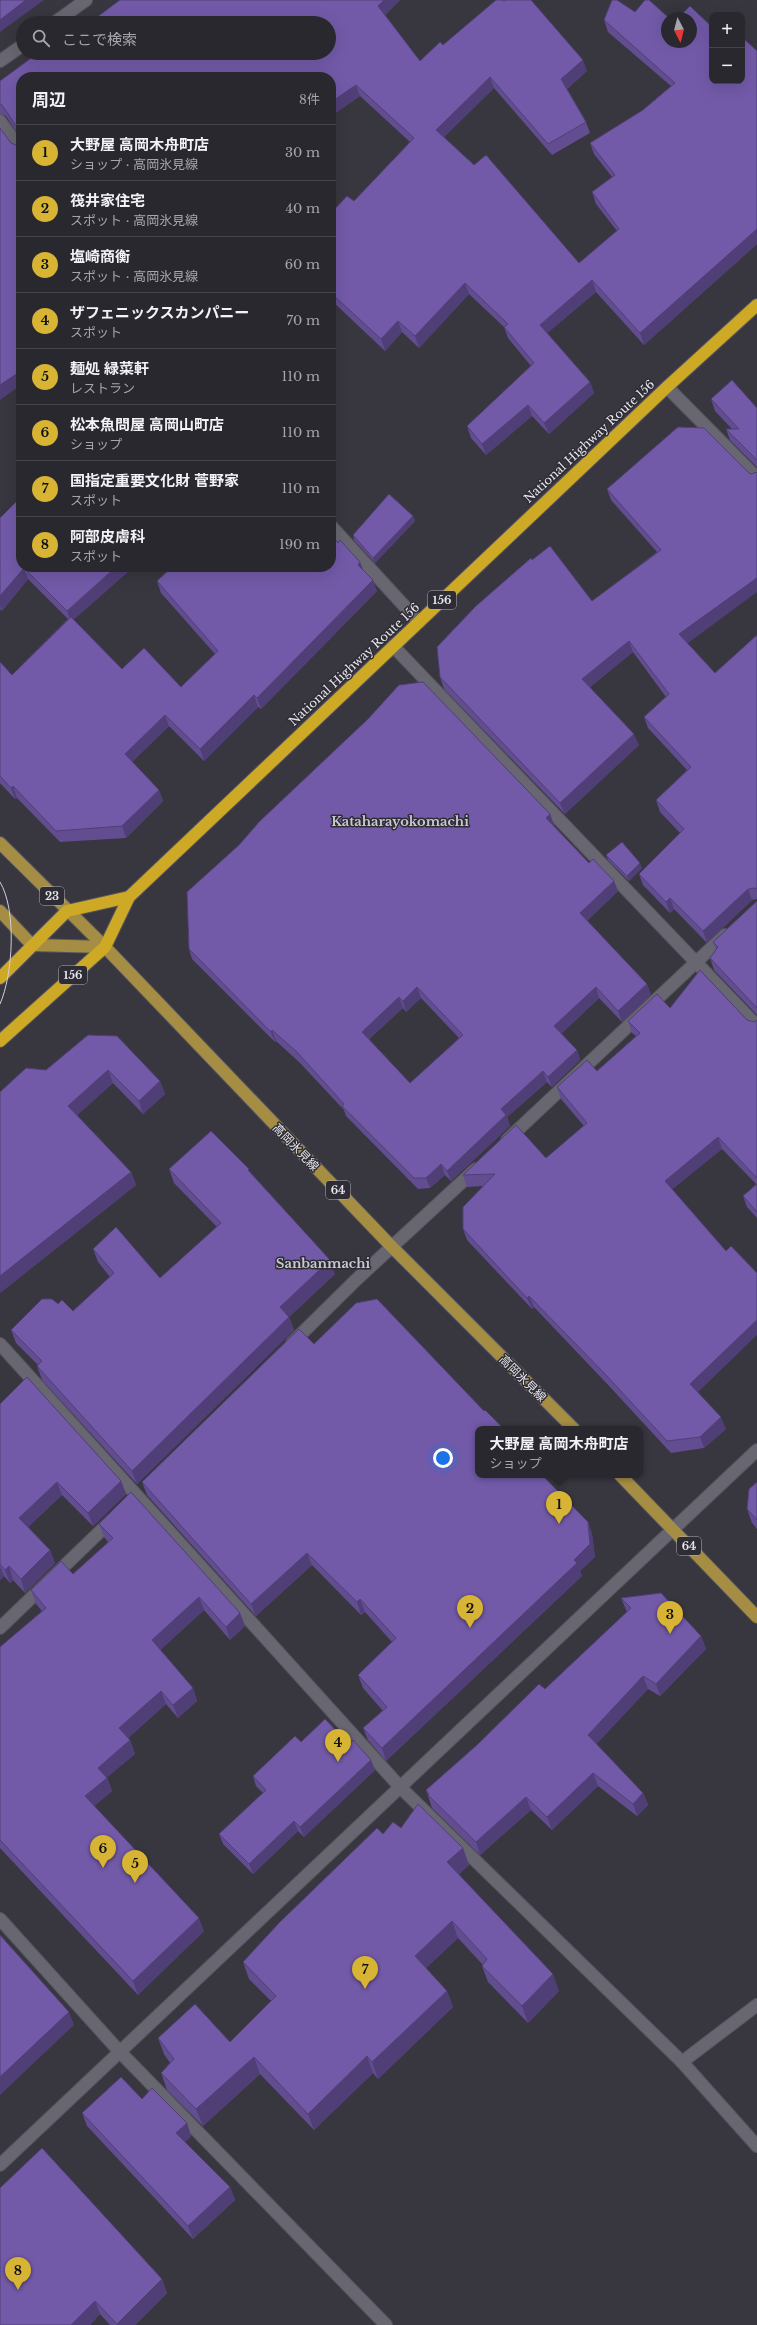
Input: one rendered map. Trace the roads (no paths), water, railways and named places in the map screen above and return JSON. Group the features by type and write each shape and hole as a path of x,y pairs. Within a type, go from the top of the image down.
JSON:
{"highway":[{"name":"National Highway Route 156","path":"0,1041 105,947 129,897 667,387 757,305"},
{"path":"0,978 66,911 129,897"}],"main road":[{"name":"23","path":"0,843 66,911 105,947"},
{"path":"0,912 32,945 105,947"},
{"name":"高岡氷見線","path":"105,947 392,1247 571,1426"},
{"name":"64","path":"623,1478 673,1528 757,1617"}],"street":[{"path":"64,16 86,0"},
{"path":"0,61 16,50"},
{"path":"0,121 16,143"},
{"path":"667,387 757,478"},
{"path":"336,531 419,622"},
{"path":"394,646 757,1026"},
{"path":"498,1148 735,926"},
{"path":"284,1351 487,1158"},
{"path":"0,1344 133,1499 401,1788 682,2062 757,2146"},
{"path":"0,2165 401,1788 673,1528 757,1450"},
{"path":"133,1499 148,1485"},
{"path":"0,1628 119,1513"},
{"path":"0,1919 120,2052 386,2325"},
{"path":"682,2062 757,2005"}],"tram line":[{"path":"0,882 9,909 11,925 8,977 0,1004"}],"place":[{"name":"大野屋 高岡木舟町店","path":"559,1524"},
{"name":"筏井家住宅","path":"470,1628"},
{"name":"塩崎商衡","path":"670,1634"},
{"name":"ザフェニックスカンパニー","path":"338,1762"},
{"name":"松本魚問屋 高岡山町店","path":"103,1868"},
{"name":"麺処 緑菜軒","path":"135,1883"},
{"name":"国指定重要文化財 菅野家","path":"365,1989"},
{"name":"阿部皮膚科","path":"18,2290"}],"district":[{"name":"Kataharayokomachi","path":"400,821"},
{"name":"Sanbanmachi","path":"323,1263"}]}
